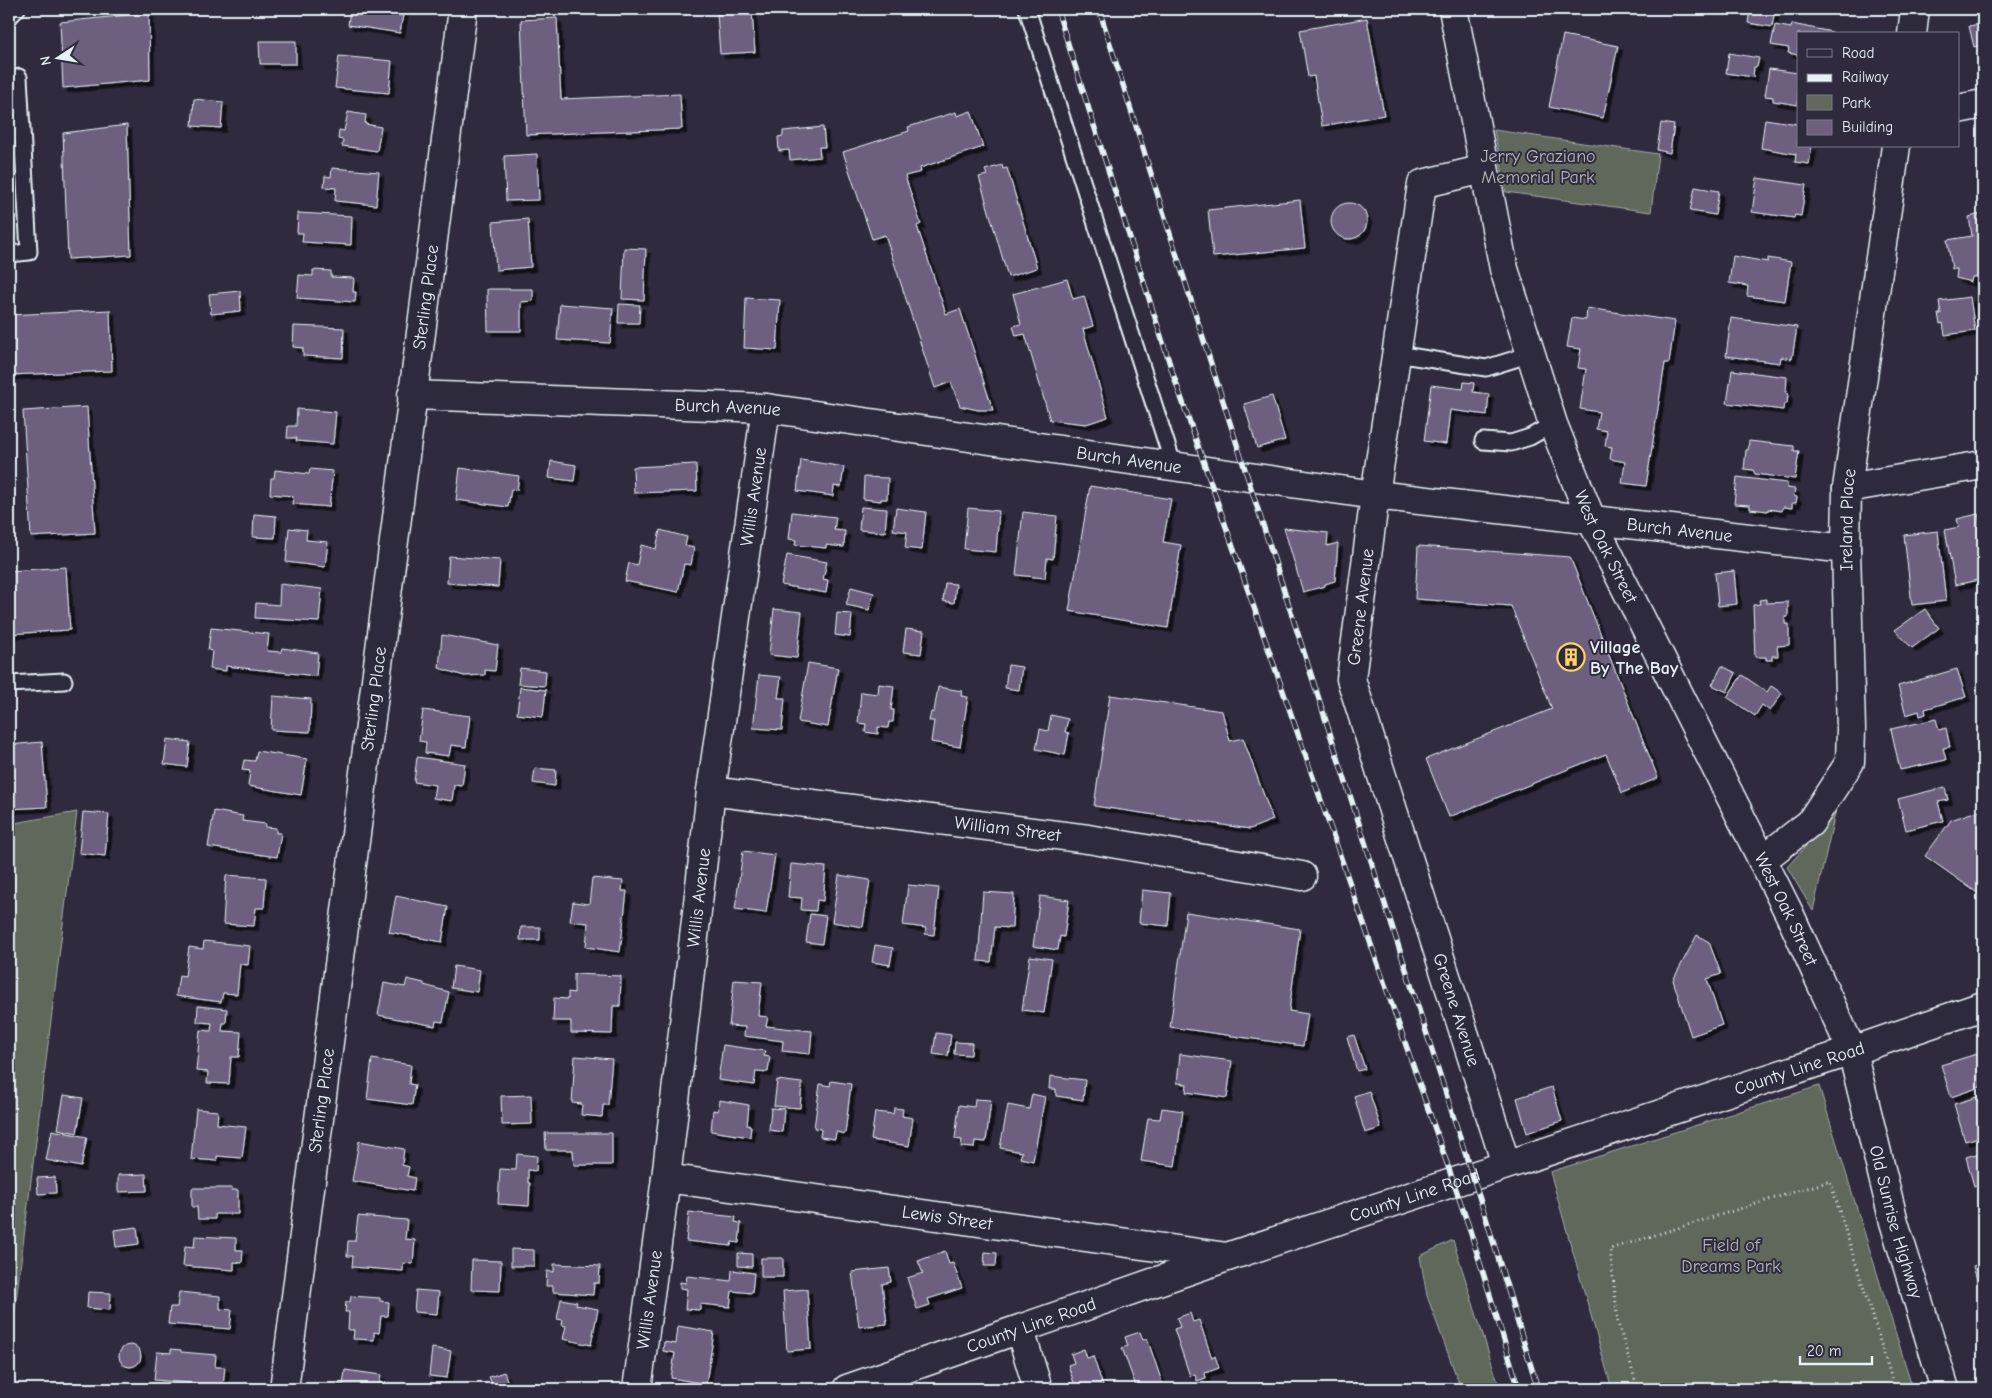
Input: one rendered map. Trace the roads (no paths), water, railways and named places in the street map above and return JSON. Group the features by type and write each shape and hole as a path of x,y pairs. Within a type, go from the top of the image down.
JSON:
{"street":[{"name":"Sterling Place","path":"284,1389 463,9"},
{"name":"West Oak Street","path":"1453,9 1504,269 1553,424 1591,519 1762,860 1852,1051"},
{"path":"1912,32 1915,9"},
{"path":"1960,109 1983,104"},
{"name":"Ireland Place","path":"1762,860 1810,823 1850,762 1851,729 1846,549 1847,488 1896,148"},
{"name":"Greene Avenue","path":"1484,169 1422,184 1375,495 1351,679 1506,1164"},
{"name":"Burch Avenue","path":"412,395 766,408 1375,495 1846,549"},
{"name":"Willis Avenue","path":"637,1389 666,1178 711,791 766,408"},
{"path":"1847,488 1983,465"},
{"name":"William Street","path":"711,791 1088,839 1302,876"},
{"name":"County Line Road","path":"848,1389 1227,1257 1983,1006"},
{"name":"Old Sunrise Highway","path":"1852,1051 1894,1222 1945,1389"},
{"name":"Lewis Street","path":"666,1178 1227,1257"},
{"path":"1020,1330 1038,1389"}],"lane":[{"path":"9,17 17,9"},
{"path":"1027,9 1174,467"},
{"path":"9,254 28,252 19,77"},
{"path":"1396,354 1486,368 1531,354"},
{"path":"1483,441 1511,443 1530,437 1553,424"},
{"path":"9,684 64,681"}],"railway":[{"path":"1057,9 1173,374 1468,1224 1519,1389"},
{"path":"1099,9 1486,1218 1538,1389"}],"place":[{"name":"Village By The Bay","path":"1571,657"}],"park label":[{"name":"Jerry Graziano Memorial Park","path":"1538,166"},
{"name":"Field of Dreams Park","path":"1731,1255"}]}
